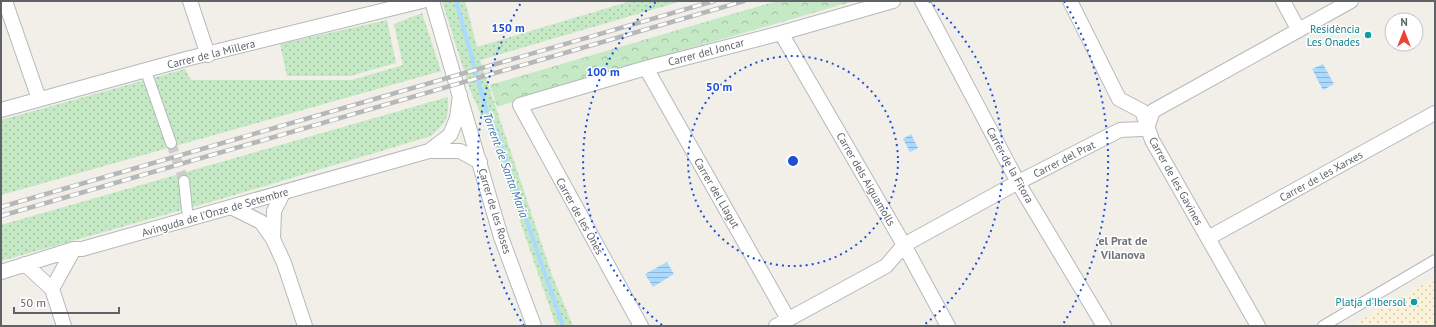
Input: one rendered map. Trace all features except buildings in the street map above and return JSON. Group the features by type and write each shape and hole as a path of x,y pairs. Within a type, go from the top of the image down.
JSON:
{"street":[{"path":"5,1 39,99"},
{"path":"190,1 208,54"},
{"name":"Carrer de la Millera","path":"1,110 208,54 422,1"},
{"name":"Carrer de les Roses","path":"432,1 501,237 534,326"},
{"name":"Carrer del Joncar","path":"520,105 646,68 781,33 893,1"},
{"name":"Carrer de la Fitora","path":"922,1 1019,184 1104,326"},
{"name":"Carrer de les Gavines","path":"1070,1 1119,99 1142,111 1152,140 1258,326"},
{"path":"1283,1 1298,29"},
{"path":"1148,125 1153,111 1298,29 1351,1"},
{"name":"Carrer dels Aiguamolls","path":"781,33 904,245 948,326"},
{"name":"Carrer del Llagut","path":"646,68 782,322"},
{"path":"148,77 171,143"},
{"name":"Avinguda de l'Onze de Setembre","path":"429,151 450,135 457,118 460,95"},
{"name":"Carrer de les Ones","path":"520,105 641,326"},
{"name":"Carrer de les Xarxes","path":"1208,238 1435,113"},
{"name":"Carrer del Prat","path":"782,322 886,266 904,245 1120,130 1140,129 1148,125"},
{"name":"Avinguda de l'Onze de Setembre","path":"1,272 74,249 82,249 429,151 460,151 480,162"},
{"path":"184,181 187,210"},
{"path":"273,238 274,211 283,193"},
{"path":"231,207 261,222 273,238 284,262 305,326"},
{"path":"52,289 74,249"},
{"path":"1322,326 1435,260"},
{"path":"25,264 52,289 64,326"}],"green space":[{"path":"442,1 465,1 477,47 631,1 682,1 480,60 552,275 573,326 556,326 493,142 470,90"},
{"path":"777,1 854,1 585,79 497,107 490,85"},
{"path":"422,13 441,71 1,195 1,120 185,69 191,80 352,80 403,65 394,24"},
{"path":"387,20 396,63 350,76 287,76 280,44"},
{"path":"448,97 446,119 441,127 431,136 228,197 1,261 1,225"}],"sand":[{"name":"Platja d'Ibersol","path":"1435,278 1435,326 1350,326"}],"water":[{"path":"1323,64 1334,84 1323,90 1312,69"},
{"path":"911,134 918,148 910,152 903,139"},
{"path":"667,262 674,274 653,287 645,274"}],"waterway":[{"name":"Torrent de Santa Maria","path":"456,1 488,116 497,134 563,326"}],"tunnel":[{"path":"171,143 184,181"}],"railway":[{"path":"1,207 714,1"},
{"path":"1,216 744,1"}],"place":[{"name":"Residència Les Onades","path":"1368,35"},
{"name":"Platja d'Ibersol","path":"1414,302"}],"district":[{"name":"el Prat de Vilanova","path":"1123,247"}]}
